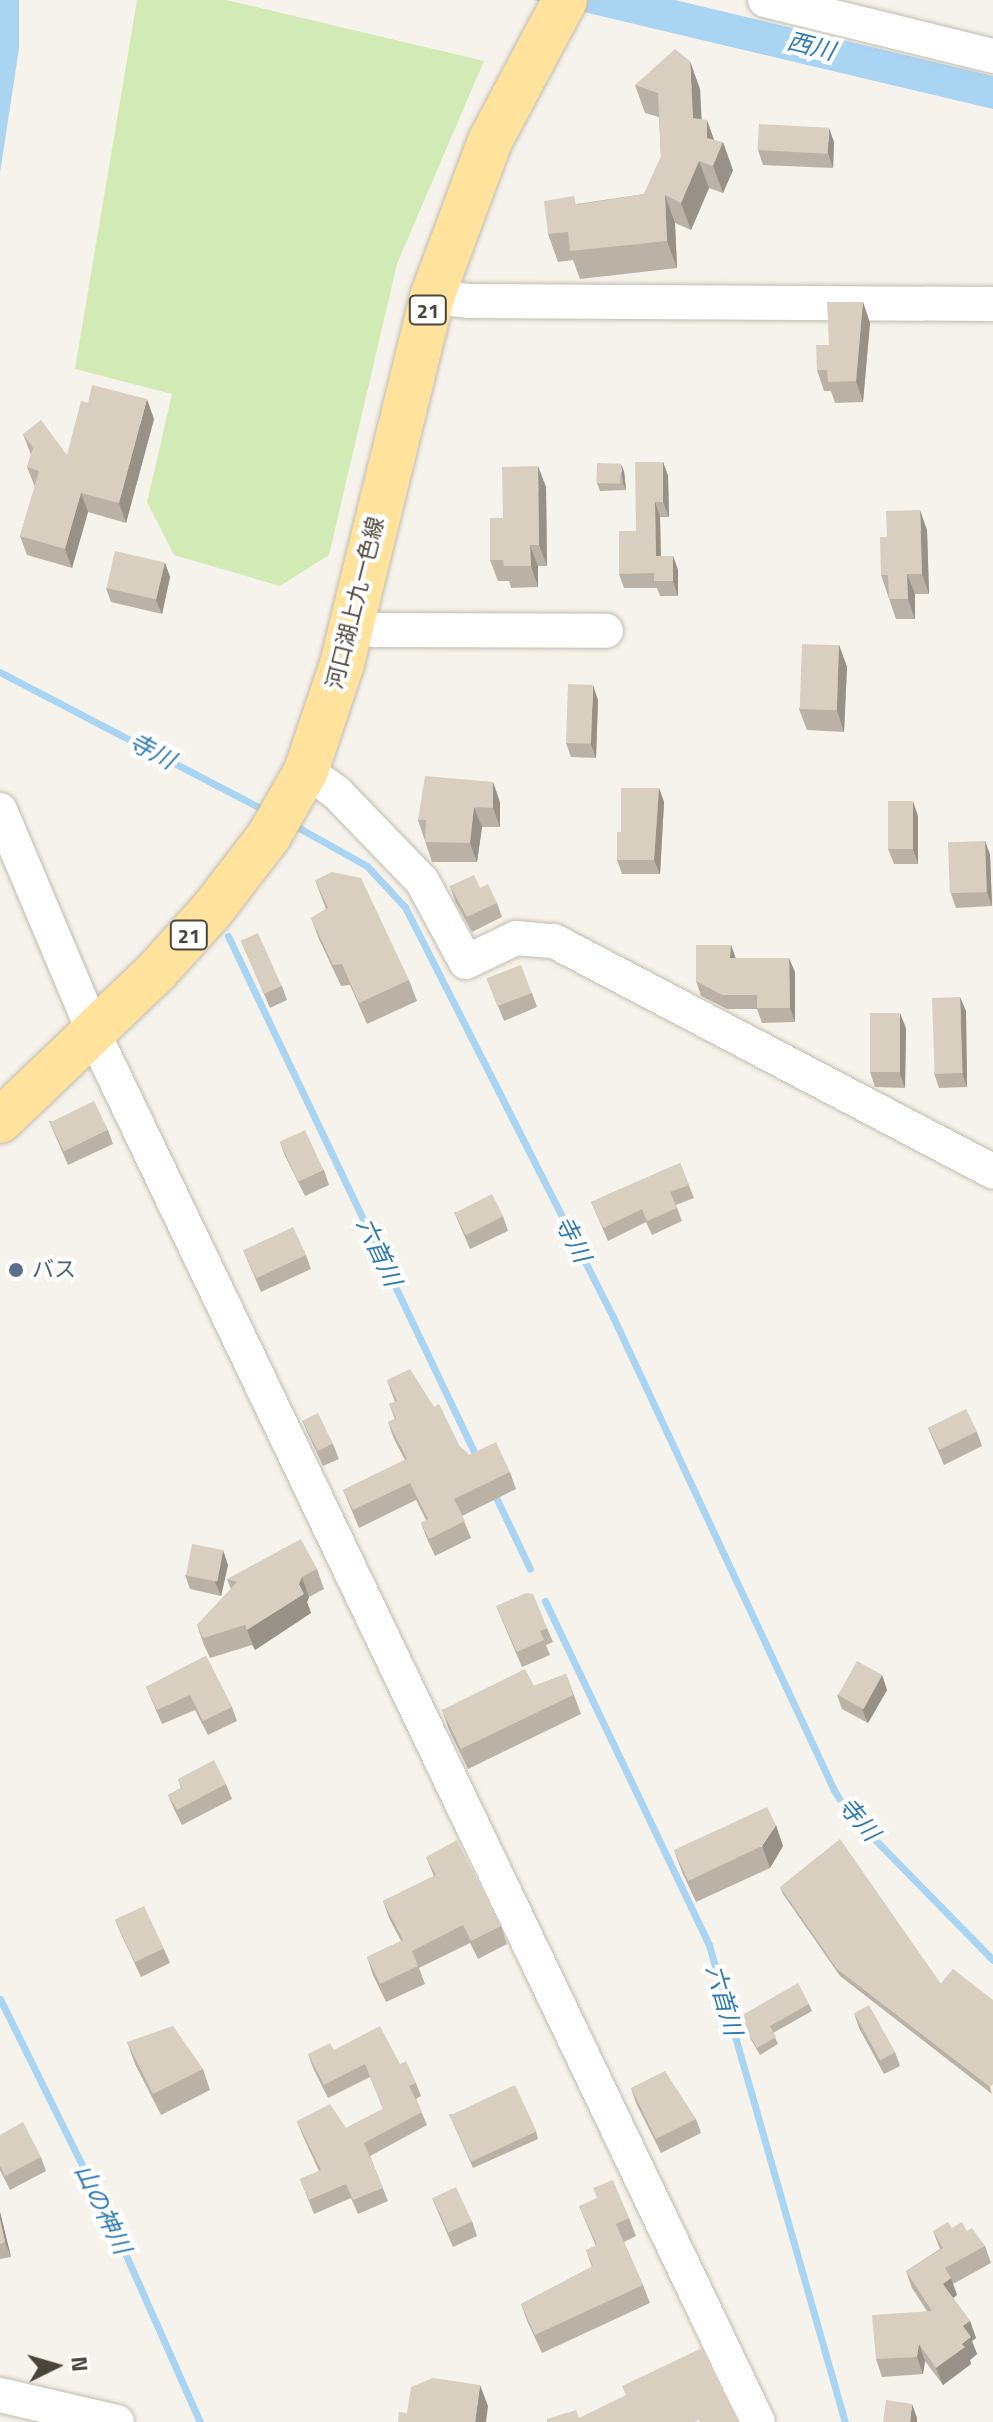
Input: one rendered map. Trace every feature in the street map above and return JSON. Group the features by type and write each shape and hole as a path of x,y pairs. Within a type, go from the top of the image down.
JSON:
{"main road":[{"name":"河口湖上九一色線","path":"0,1121 93,1033 212,910 273,829 302,780 351,625 432,297 490,141 561,6"}],"street":[{"path":"765,0 993,56"},
{"path":"432,297 993,304"},
{"path":"351,625 375,630 606,631"},
{"path":"302,780 337,793 422,881 466,962 516,938 554,941 993,1171"},
{"path":"0,810 93,1033 758,2422"},
{"path":"0,2395 117,2422"}],"green space":[{"path":"137,0 226,0 484,61 397,264 329,555 280,586 174,555 147,502 172,394 75,369"}],"water":[{"path":"0,0 19,0 19,48 0,173"},
{"name":"西川","path":"533,0 675,0 993,76 993,109"}],"building":[{"path":"675,49 690,61 693,118 707,120 707,138 723,142 713,166 699,161 681,203 665,195 667,241 570,251 568,232 548,234 544,201 574,196 576,205 644,194 661,157 658,93 635,85"},
{"path":"759,124 829,128 828,154 758,150"},
{"path":"827,302 863,302 856,381 828,382 827,370 817,370 816,345 829,345"},
{"path":"92,385 147,399 119,503 81,493 65,549 20,536 39,471 27,467 33,448 23,434 41,420 67,455 81,401 88,403"},
{"path":"635,462 663,462 663,502 655,502 656,556 673,556 673,581 654,581 654,573 619,574 619,531 636,531"},
{"path":"597,463 621,464 620,484 596,483"},
{"path":"538,466 539,545 530,545 531,566 504,566 503,560 490,560 490,518 503,518 502,467"},
{"path":"920,510 922,574 907,574 908,599 889,599 888,575 881,575 880,537 887,537 886,511"},
{"path":"115,551 165,562 156,599 106,588"},
{"path":"802,644 839,645 837,710 800,709"},
{"path":"568,684 593,685 591,744 566,743"},
{"path":"425,776 493,782 493,808 474,807 470,843 425,842 426,820 418,820"},
{"path":"621,788 659,788 654,860 617,860 617,832 621,832"},
{"path":"888,801 913,801 913,849 888,849"},
{"path":"985,841 987,892 950,893 948,842"},
{"path":"332,872 361,878 409,980 359,1003 342,964 333,965 311,918 328,908 315,880"},
{"path":"474,875 480,888 488,884 497,903 467,917 450,886"},
{"path":"258,933 282,986 264,994 241,941"},
{"path":"696,945 731,945 730,958 789,958 790,1008 757,1008 757,995 722,995 696,981"},
{"path":"521,965 532,993 497,1006 486,978"},
{"path":"960,997 963,1073 935,1074 932,998"},
{"path":"870,1013 900,1013 900,1072 870,1072"},
{"path":"94,1101 108,1130 64,1151 50,1122"},
{"path":"305,1130 324,1170 298,1182 280,1142"},
{"path":"680,1163 689,1185 670,1192 677,1208 647,1221 642,1209 603,1228 591,1202"},
{"path":"492,1194 503,1216 466,1235 455,1213"},
{"path":"293,1227 306,1255 256,1278 243,1250"},
{"path":"410,1369 434,1407 439,1404 460,1447 469,1455 496,1442 510,1472 454,1499 465,1521 429,1539 421,1523 428,1519 410,1483 353,1510 343,1490 407,1459 388,1422 396,1418 389,1404 397,1401 387,1380"},
{"path":"966,1409 977,1431 939,1450 928,1427"},
{"path":"318,1413 333,1444 318,1451 303,1420"},
{"path":"301,1539 317,1569 302,1577 299,1584 304,1594 247,1630 245,1625 203,1638 197,1625 237,1582 227,1579"},
{"path":"192,1544 223,1550 217,1582 186,1575"},
{"path":"526,1593 533,1594 547,1628 540,1631 544,1640 517,1652 496,1606"},
{"path":"206,1656 232,1707 203,1721 190,1695 157,1710 146,1687"},
{"path":"857,1661 882,1675 863,1709 838,1695"},
{"path":"525,1669 534,1686 566,1674 573,1695 461,1749 442,1710"},
{"path":"214,1760 226,1784 177,1810 168,1795 182,1788 178,1779"},
{"path":"767,1807 776,1825 762,1846 688,1881 674,1850"},
{"path":"840,1839 941,1984 953,1969 993,2000 993,2084 990,2087 837,1969 780,1887"},
{"path":"457,1840 501,1926 471,1941 463,1925 412,1951 418,1966 380,1984 367,1957 403,1940 383,1901 436,1875 426,1857"},
{"path":"144,1906 164,1949 135,1962 115,1920"},
{"path":"798,1983 809,2004 770,2026 776,2037 757,2048 739,2017"},
{"path":"869,2005 895,2052 880,2060 854,2013"},
{"path":"173,2026 203,2069 153,2094 127,2042"},
{"path":"380,2026 400,2064 406,2061 416,2083 409,2086 422,2112 364,2143 383,2188 353,2200 346,2184 309,2200 300,2179 321,2170 297,2121 330,2104 346,2128 383,2109 365,2064 324,2085 308,2054 330,2043 334,2050"},
{"path":"665,2071 696,2119 656,2139 631,2088"},
{"path":"515,2085 537,2131 471,2162 450,2115"},
{"path":"23,2122 41,2157 5,2176 0,2166 0,2135"},
{"path":"613,2180 629,2218 616,2224 643,2285 535,2335 521,2304 593,2266 586,2250 597,2245 579,2206 597,2198 593,2188"},
{"path":"456,2187 472,2221 448,2232 432,2198"},
{"path":"0,2219 5,2242 0,2244"},
{"path":"948,2222 952,2228 962,2222 967,2231 972,2228 985,2246 945,2268 951,2278 943,2284 970,2321 963,2326 971,2337 962,2344 965,2347 936,2368 919,2344 917,2357 876,2359 872,2315 932,2311 906,2271 943,2248 933,2231"},
{"path":"702,2348 740,2422 547,2422 547,2419 576,2410 579,2418 626,2395 622,2386"},
{"path":"433,2378 480,2385 475,2422 398,2422 399,2412 407,2413 411,2387"},
{"path":"886,2400 912,2404 910,2422 883,2422"}],"waterway":[{"name":"寺川","path":"0,672 266,811"},
{"name":"寺川","path":"292,824 367,866 405,907 613,1317 834,1790 846,1810 993,1960"},
{"name":"六首川","path":"228,936 477,1458"},
{"name":"六首川","path":"493,1491 530,1569"},
{"name":"六首川","path":"545,1601 709,1945 845,2422"},
{"name":"山の神川","path":"0,1999 121,2244 200,2422"}],"place":[{"name":"バス","path":"16,1270"}]}
